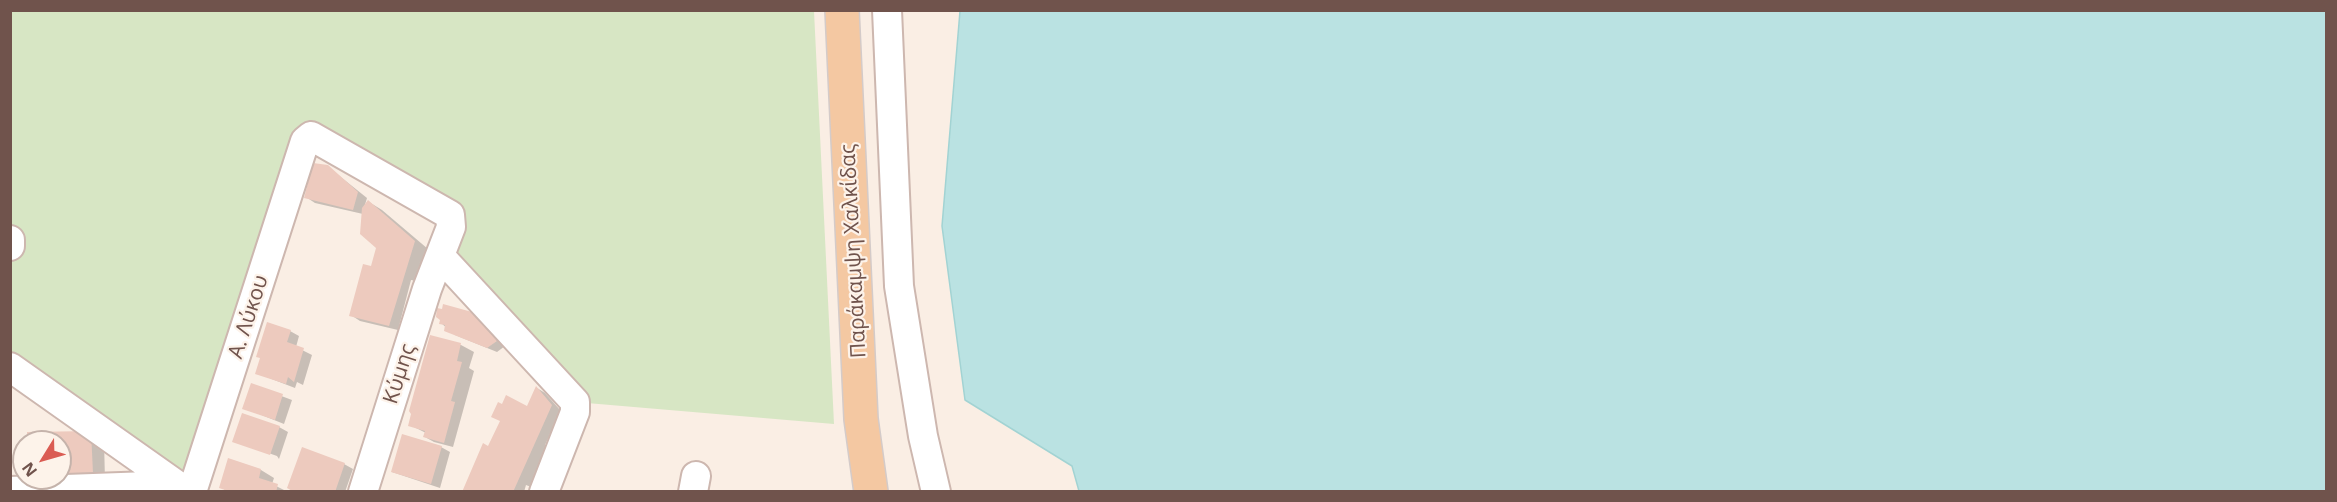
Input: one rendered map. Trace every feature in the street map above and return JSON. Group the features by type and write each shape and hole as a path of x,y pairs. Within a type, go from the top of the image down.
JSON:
{"main road":[{"name":"Παράκαμψη Χαλκίδας","path":"842,10 861,419 871,492"}],"street":[{"path":"887,10 899,286 922,436 936,492"},
{"name":"Κύμης","path":"305,141 311,136 450,215 452,227 427,289 363,492"},
{"name":"Α. Λύκου","path":"185,489 305,141"},
{"path":"10,240 10,246"},
{"path":"441,257 575,402 575,412 544,492"},
{"path":"10,367 185,489"},
{"path":"12,491 185,489"}],"green space":[{"path":"11,11 814,11 834,424 575,402 441,257 451,227 312,136 192,491 11,367"}],"water":[{"path":"960,11 2326,11 2326,491 1079,491 1072,466 965,400 942,226"}],"building":[{"path":"313,163 328,165 358,192 353,210 304,198"},
{"path":"368,200 415,241 389,326 349,316 363,264 371,266 376,248 360,234 362,208"},
{"path":"443,304 472,312 497,341 487,348 444,331 445,325 439,324 440,320 436,317 437,308 442,309"},
{"path":"267,322 291,330 287,342 304,348 294,382 288,377 286,384 255,374 260,358 256,357"},
{"path":"430,335 461,343 457,361 462,362 451,401 455,402 444,443 423,437 425,431 408,426 411,414 409,411"},
{"path":"251,383 283,394 275,420 242,409"},
{"path":"536,386 552,405 513,492 462,492 483,443 488,446 500,421 491,417 498,402 502,404 506,395 527,406"},
{"path":"242,413 280,426 270,455 232,442"},
{"path":"72,431 91,431 93,474 72,475"},
{"path":"402,434 442,446 431,484 391,472"},
{"path":"302,447 345,463 335,492 294,492 287,488"},
{"path":"228,458 261,469 259,478 278,484 276,492 231,492 219,488"}]}
